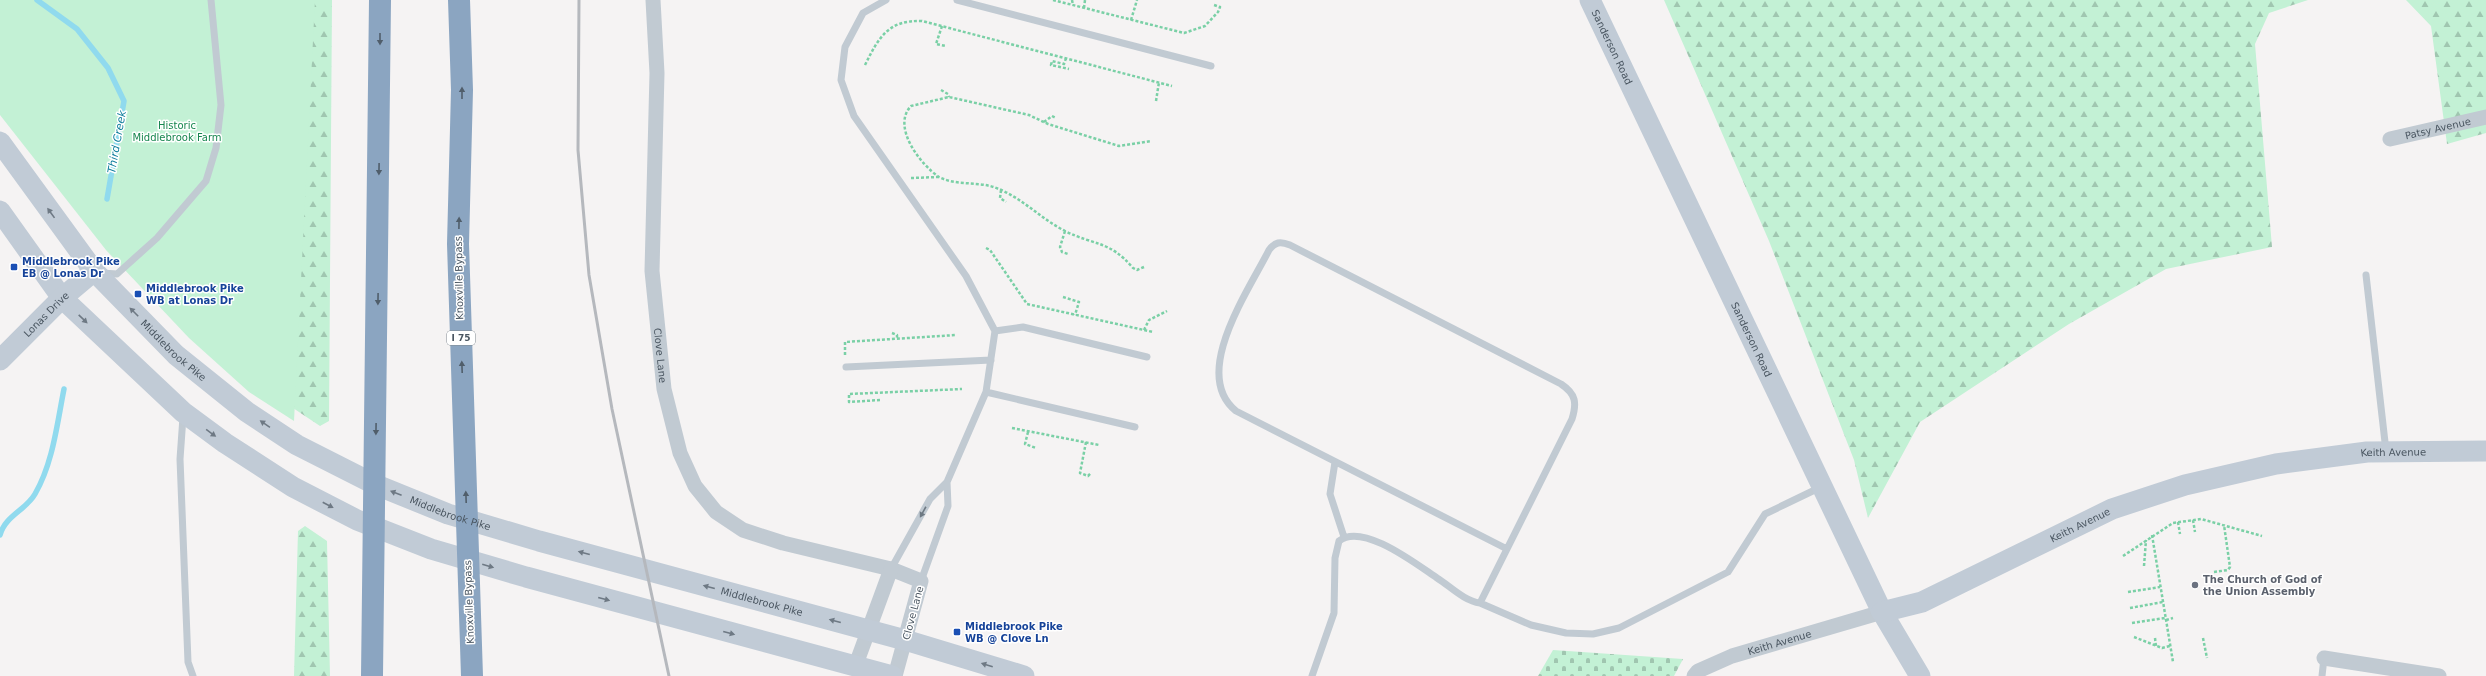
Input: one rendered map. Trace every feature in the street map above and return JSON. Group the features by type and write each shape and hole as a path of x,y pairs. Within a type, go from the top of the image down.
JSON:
{"highway":[{"path":"372,676 380,0"},
{"name":"Knoxville Bypass","path":"459,0 462,90 458,244 472,676"}],"main road":[{"name":"Sanderson Road","path":"1590,0 1821,487 1882,612 1920,676"},
{"name":"Middlebrook Pike","path":"0,142 94,272 176,355 247,412 298,445 374,484 448,514 539,541 905,640 1024,676"},
{"path":"0,211 62,298 183,412 225,443 294,487 357,520 431,550 874,673"},
{"name":"Lonas Drive","path":"0,360 62,298 94,272"},
{"name":"Keith Avenue","path":"1882,612 1922,602 2112,509 2184,485 2276,464 2386,451 2486,451"}],"street":[{"name":"Clove Lane","path":"653,0 657,73 652,271 664,389 680,453 695,486 716,512 743,530 783,543 891,569 921,581 895,676"},
{"name":"Patsy Avenue","path":"2390,139 2486,117"},
{"path":"874,673 867,630 891,569"},
{"name":"Keith Avenue","path":"1694,676 1698,671 1732,656 1882,612"},
{"path":"2324,658 2439,676"}],"lane":[{"path":"886,0 863,13 845,47 840,80 854,116 966,276 995,330 986,392 948,482 948,506 921,581"},
{"path":"957,0 1211,66"},
{"path":"94,272 117,274 156,238 206,181 216,148 221,105 210,1"},
{"path":"1480,603 1507,549 1572,419 1576,408 1575,397 1570,390 1290,245 1281,242 1274,244 1269,250 1225,337 1220,358 1219,385 1222,396 1236,411 1507,549"},
{"path":"2366,275 2386,451"},
{"path":"995,330 1024,327 1147,357"},
{"path":"846,367 991,360"},
{"path":"986,392 1135,426"},
{"path":"183,412 180,460 188,662 192,676"},
{"path":"1336,462 1330,494 1344,537"},
{"path":"891,569 930,499 948,482"},
{"path":"1312,676 1334,613 1336,547 1344,537 1361,536 1372,539 1437,578 1459,594 1531,625 1566,633 1593,634 1619,628 1728,572 1765,514 1821,487"},
{"path":"2322,676 2324,658"}],"path":[{"path":"1053,0 1184,33 1205,26 1213,19 1220,7 1214,5"},
{"path":"1072,0 1073,5"},
{"path":"1084,8 1086,0"},
{"path":"1131,20 1137,0"},
{"path":"865,65 876,42 894,25 907,20 922,21 1172,86"},
{"path":"942,26 936,44 946,46"},
{"path":"1066,58 1064,64 1052,61 1051,65 1069,69"},
{"path":"1156,101 1159,82"},
{"path":"941,90 948,94 949,97"},
{"path":"940,177 920,161 914,152 904,122 907,110 911,106 949,97 1029,115 1044,122 1119,146 1151,141"},
{"path":"1044,122 1052,116 1056,118"},
{"path":"902,183 914,177 940,177 990,186 1017,198 1065,231 1110,247 1133,268 1137,270 1144,267"},
{"path":"1001,190 1000,198 1006,202"},
{"path":"1065,231 1060,247 1062,252 1068,254"},
{"path":"986,248 990,250 1027,304 1154,332"},
{"path":"1063,297 1079,302 1076,315"},
{"path":"1144,330 1149,320 1167,311"},
{"path":"892,333 897,335 897,339"},
{"path":"845,356 845,342 956,335"},
{"path":"880,400 849,402 849,394 962,388"},
{"path":"1012,428 1099,445"},
{"path":"1028,432 1025,444 1036,448"},
{"path":"1086,442 1080,473 1088,476 1092,473"},
{"path":"2123,556 2152,535 2178,522 2201,519 2262,536"},
{"path":"2193,520 2195,532"},
{"path":"2178,522 2180,534"},
{"path":"2214,572 2228,570 2230,567 2224,525"},
{"path":"2152,535 2172,662"},
{"path":"2144,566 2146,540"},
{"path":"2128,592 2160,587"},
{"path":"2130,608 2163,602"},
{"path":"2132,623 2173,618"},
{"path":"2134,637 2162,648 2170,646"},
{"path":"2155,638 2156,646"},
{"path":"2203,638 2207,658"}],"green space":[{"name":"Historic Middlebrook Farm","path":"0,0 315,0 294,421 249,392 189,338 106,250 0,115"},
{"path":"274,0 332,0 329,421 320,426 287,404"},
{"path":"1664,0 2308,0 2269,13 2255,44 2272,247 2166,269 2069,324 1920,422 1868,518 1854,460 1769,241"},
{"path":"2406,0 2486,0 2486,133 2447,144 2431,26"},
{"path":"305,526 327,541 330,676 294,676 298,531"},
{"path":"1553,650 1683,659 1674,676 1538,676"}],"waterway":[{"name":"Third Creek","path":"37,0 77,29 108,68 124,101 107,199"},
{"name":"Third Creek","path":"0,535 6,523 31,500 41,482 54,443 64,389"}],"railway":[{"path":"579,0 578,150 589,275 612,409 669,676"}],"place":[{"name":"Middlebrook Pike EB @ Lonas Dr","path":"14,267"},
{"name":"Middlebrook Pike WB at Lonas Dr","path":"138,294"},
{"name":"The Church of God of the Union Assembly","path":"2195,585"},
{"name":"Middlebrook Pike WB @ Clove Ln","path":"957,632"}]}
